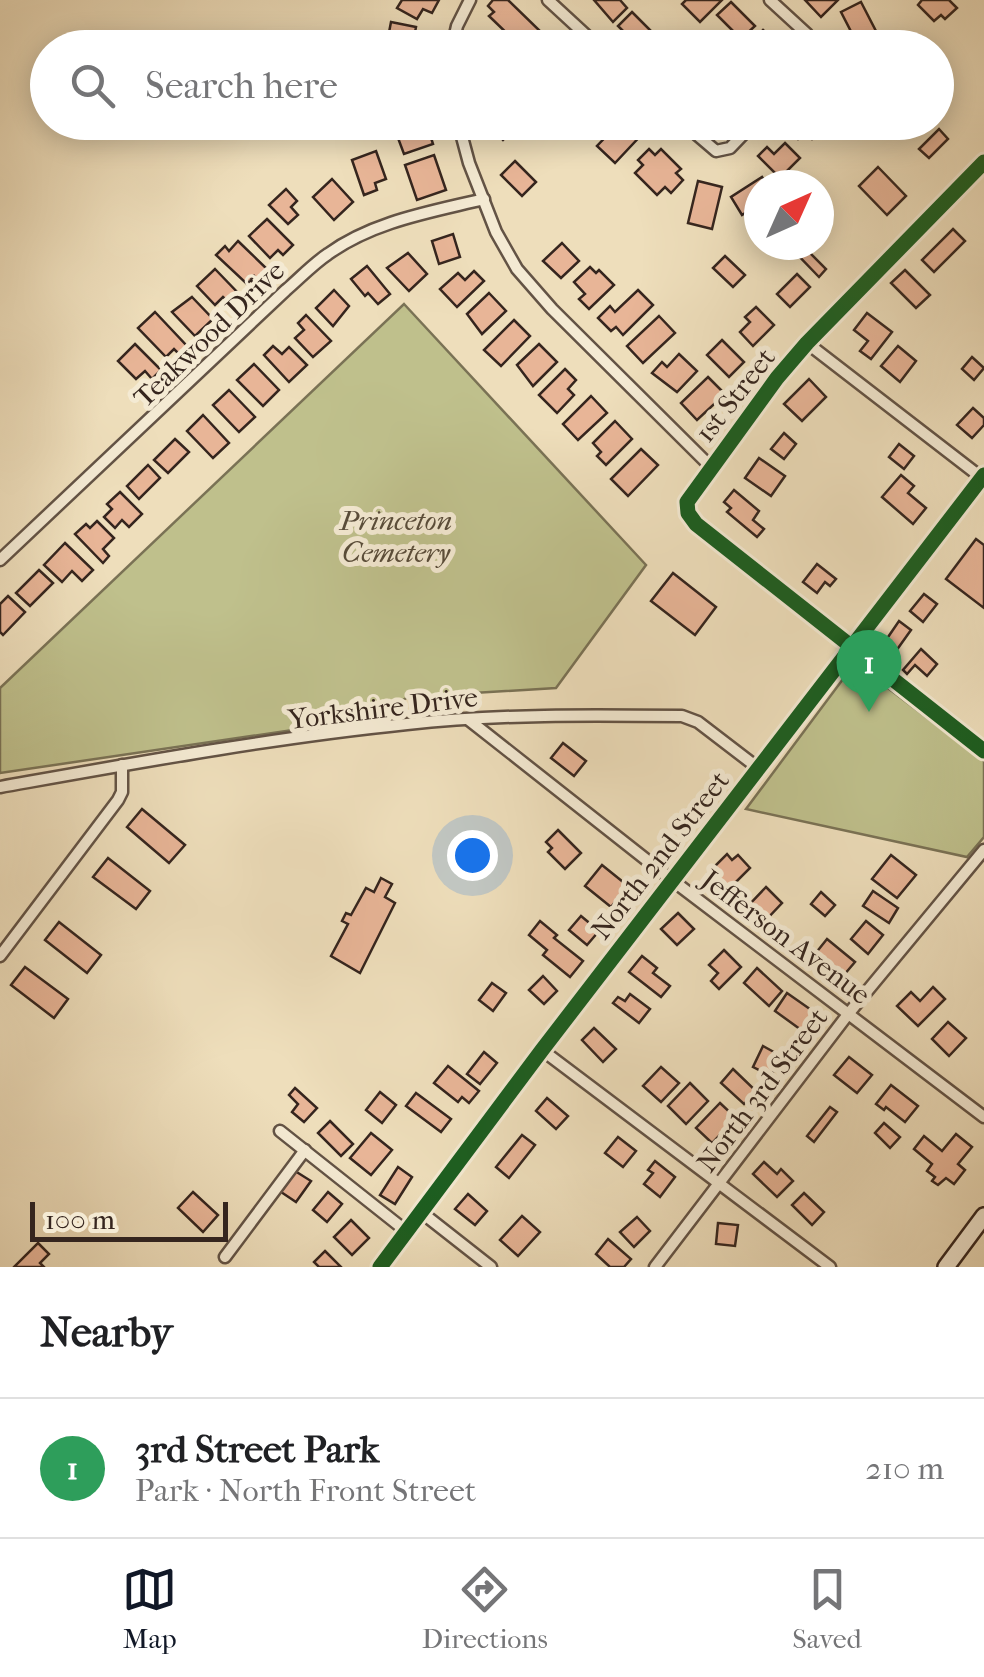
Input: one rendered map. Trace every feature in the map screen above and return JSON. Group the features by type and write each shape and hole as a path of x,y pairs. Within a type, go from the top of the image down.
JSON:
{"main road":[{"path":"946,1267 984,1216"}],"street":[{"path":"456,30 470,0"},
{"path":"548,0 580,30"},
{"path":"770,0 803,30"},
{"path":"463,140 484,199 517,269 711,467"},
{"path":"703,140 716,151 730,148 738,140"},
{"name":"1st Street","path":"852,648 696,524 688,513 688,502 808,343 984,162"},
{"name":"Teakwood Drive","path":"0,560 328,254 363,233 484,199"},
{"path":"808,343 983,478"},
{"name":"North 2nd Street","path":"380,1267 542,1050 983,478"},
{"path":"852,648 984,751"},
{"name":"Yorkshire Drive","path":"0,786 406,724 590,715 682,716 698,722 758,768"},
{"name":"Jefferson Avenue","path":"468,719 984,1117"},
{"path":"0,956 118,800 122,792 122,765"},
{"name":"North 3rd Street","path":"656,1267 849,1012 984,850"},
{"path":"972,865 984,875"},
{"path":"542,1050 830,1267"},
{"path":"280,1131 406,1231"},
{"path":"224,1257 305,1150"},
{"path":"421,1212 490,1267"}],"green space":[{"name":"Princeton Cemetery","path":"404,304 646,565 556,688 408,697 374,718 0,773 0,688"},
{"path":"855,663 984,761 984,837 967,857 746,809"}],"building":[{"path":"402,0 439,0 432,13 423,9 417,19 397,8"},
{"path":"493,0 508,0 539,30 504,30 489,16 494,12 488,6"},
{"path":"594,0 620,0 627,8 613,22"},
{"path":"686,0 722,0 700,22 682,4"},
{"path":"805,0 838,0 821,17"},
{"path":"922,0 949,0 957,8 945,19 941,15 934,21 918,5"},
{"path":"731,2 755,26 751,30 732,30 717,15"},
{"path":"861,2 875,30 850,30 841,12"},
{"path":"632,12 650,30 622,30 618,26"},
{"path":"391,22 416,27 415,30 389,30"},
{"path":"399,140 432,140 433,144 404,154"},
{"path":"603,140 637,140 615,163 597,146"},
{"path":"928,140 947,140 929,158 919,149"},
{"path":"785,143 800,158 788,170 772,170 758,156 767,147 774,154"},
{"path":"649,149 655,155 661,149 681,169 676,173 683,180 671,193 665,187 657,195 635,173 643,165 638,160"},
{"path":"376,151 386,179 375,183 377,190 364,195 352,160"},
{"path":"434,155 446,190 417,200 405,165"},
{"path":"515,161 536,182 522,196 501,175"},
{"path":"878,167 906,196 887,215 859,186"},
{"path":"332,179 353,202 334,220 313,197"},
{"path":"698,181 722,187 712,229 688,223"},
{"path":"286,189 297,201 291,207 298,215 288,224 269,205"},
{"path":"744,189 744,214 742,215 731,197"},
{"path":"267,219 293,245 283,255 278,250 270,258 249,236"},
{"path":"953,229 965,241 934,272 922,260"},
{"path":"453,234 460,257 439,264 432,241"},
{"path":"238,241 267,269 247,284 216,255 225,246 229,251"},
{"path":"562,243 579,261 561,278 543,261"},
{"path":"408,253 427,274 409,291 387,268"},
{"path":"725,256 745,275 733,287 713,268"},
{"path":"803,260 817,260 826,269 819,277"},
{"path":"367,266 390,294 378,304 351,279"},
{"path":"590,267 614,285 589,309 579,299 585,294 574,282"},
{"path":"215,269 240,295 231,304 223,297 215,305 197,286"},
{"path":"905,270 930,295 916,308 891,283"},
{"path":"474,271 484,281 457,307 440,289 458,273 465,280"},
{"path":"797,274 810,287 790,307 777,294"},
{"path":"334,290 349,306 333,326 316,308"},
{"path":"638,290 653,305 623,335 616,327 611,331 598,318 610,306 615,312"},
{"path":"489,293 506,311 482,334 467,314"},
{"path":"192,297 213,319 195,336 172,312"},
{"path":"756,307 774,325 753,346 740,332 750,322 745,317"},
{"path":"155,312 187,346 179,354 174,349 166,357 138,328"},
{"path":"867,313 892,332 871,359 860,351 868,341 854,330"},
{"path":"306,315 331,341 313,357 295,338 304,330 298,323"},
{"path":"659,316 675,333 643,363 627,346"},
{"path":"514,320 530,336 501,366 484,350"},
{"path":"722,340 744,362 729,377 707,355"},
{"path":"135,344 161,370 152,379 145,371 136,379 118,361"},
{"path":"539,344 557,362 533,386 517,365"},
{"path":"273,346 282,354 289,347 307,365 289,382 264,355"},
{"path":"898,346 916,361 900,382 881,366"},
{"path":"679,354 697,371 677,392 652,373 662,362 667,367"},
{"path":"972,357 984,368 974,380 962,369"},
{"path":"254,364 279,390 263,406 237,380"},
{"path":"565,369 576,380 568,389 574,395 557,413 539,395"},
{"path":"708,377 725,394 697,420 681,403"},
{"path":"809,379 826,397 802,421 784,404"},
{"path":"229,390 255,417 239,432 213,405"},
{"path":"591,396 607,413 578,440 563,424"},
{"path":"973,408 984,418 984,425 972,438 957,425"},
{"path":"203,415 229,443 213,458 187,431"},
{"path":"615,421 632,439 606,465 597,456 601,452 593,443"},
{"path":"784,433 796,444 784,459 771,449"},
{"path":"175,439 189,452 168,473 154,460"},
{"path":"899,444 914,456 904,469 889,457"},
{"path":"641,449 658,465 628,496 611,479"},
{"path":"759,458 785,476 771,496 745,478"},
{"path":"148,465 160,478 139,499 127,486"},
{"path":"901,475 914,486 908,493 926,508 913,524 882,497"},
{"path":"734,490 759,511 753,520 764,529 757,537 727,512 731,508 724,502"},
{"path":"120,492 142,514 129,527 122,520 115,528 104,517 112,509 107,504"},
{"path":"97,521 114,538 103,549 109,556 103,563 75,534 86,524 90,528"},
{"path":"976,539 984,545 984,608 946,579"},
{"path":"65,543 93,570 82,581 72,571 62,582 44,565"},
{"path":"817,564 836,579 830,586 825,582 817,593 803,582"},
{"path":"39,570 53,583 30,606 16,593"},
{"path":"673,573 716,607 695,635 651,601"},
{"path":"924,594 937,604 923,622 910,611"},
{"path":"8,596 25,612 3,635 0,604"},
{"path":"899,621 911,630 896,651 884,643"},
{"path":"921,649 937,664 927,676 915,665 907,674 903,670"},
{"path":"563,743 586,761 574,776 551,758"},
{"path":"142,809 185,845 169,863 127,827"},
{"path":"558,830 581,853 565,869 548,852 552,848 546,842"},
{"path":"727,854 732,860 738,855 750,868 727,891 708,873"},
{"path":"891,855 916,875 897,898 872,879"},
{"path":"108,858 150,891 136,909 93,877"},
{"path":"602,865 628,886 611,907 585,886"},
{"path":"381,878 392,884 385,897 395,903 360,973 331,956 348,924 342,921 346,913 351,915 366,888 374,892"},
{"path":"766,887 782,903 765,921 749,905"},
{"path":"873,891 898,908 889,923 863,906"},
{"path":"821,892 835,905 825,916 811,904"},
{"path":"678,913 694,929 677,945 661,929"},
{"path":"581,916 599,931 587,945 569,930"},
{"path":"540,921 583,961 570,977 543,955 547,950 529,935"},
{"path":"866,921 883,935 868,954 851,939"},
{"path":"59,922 101,955 87,973 45,940"},
{"path":"827,939 855,962 843,976 815,954"},
{"path":"724,950 741,967 719,989 711,981 718,973 709,965"},
{"path":"642,956 657,968 653,973 670,986 661,997 629,972"},
{"path":"25,967 68,999 54,1018 11,985"},
{"path":"757,968 782,991 769,1006 744,983"},
{"path":"543,976 557,991 544,1004 529,990"},
{"path":"492,983 506,993 493,1011 479,1000"},
{"path":"933,987 945,999 918,1026 897,1006 911,992 920,1001"},
{"path":"787,993 817,1014 804,1032 775,1011"},
{"path":"630,994 650,1009 639,1023 613,1003 618,997 625,1001"},
{"path":"948,1022 966,1038 949,1056 932,1039"},
{"path":"594,1028 616,1049 603,1062 582,1040"},
{"path":"763,1046 781,1056 771,1076 753,1067"},
{"path":"484,1052 497,1063 480,1084 467,1074"},
{"path":"849,1057 872,1075 857,1093 834,1075"},
{"path":"448,1066 479,1091 469,1103 462,1097 458,1102 434,1083"},
{"path":"661,1067 679,1083 661,1102 643,1086"},
{"path":"733,1069 756,1091 744,1104 721,1083"},
{"path":"690,1083 708,1101 686,1124 668,1106"},
{"path":"891,1085 918,1106 905,1122 876,1104"},
{"path":"295,1088 317,1108 304,1122 292,1112 298,1104 289,1095"},
{"path":"380,1092 396,1105 382,1123 366,1110"},
{"path":"416,1093 451,1119 441,1132 406,1106"},
{"path":"547,1098 568,1116 556,1129 536,1111"},
{"path":"720,1103 736,1118 712,1143 696,1128"},
{"path":"830,1107 837,1112 814,1142 807,1136"},
{"path":"330,1121 353,1144 341,1156 318,1133"},
{"path":"884,1123 900,1137 890,1148 875,1133"},
{"path":"371,1133 392,1150 371,1175 350,1158"},
{"path":"956,1134 972,1147 958,1164 965,1170 954,1184 946,1178 938,1185 927,1171 932,1164 914,1149 924,1136 942,1151"},
{"path":"522,1135 535,1145 509,1178 496,1167"},
{"path":"618,1137 636,1151 623,1167 605,1153"},
{"path":"655,1161 675,1177 660,1197 644,1184 653,1173 648,1170"},
{"path":"764,1162 777,1174 781,1169 793,1181 777,1197 753,1174"},
{"path":"398,1167 412,1177 395,1204 380,1195"},
{"path":"295,1171 311,1181 296,1202 281,1192"},
{"path":"193,1192 218,1215 203,1232 178,1208"},
{"path":"328,1192 342,1204 327,1222 313,1210"},
{"path":"804,1193 824,1212 812,1225 792,1205"},
{"path":"468,1194 487,1211 475,1225 455,1209"},
{"path":"522,1216 540,1232 518,1256 500,1240"},
{"path":"637,1217 650,1231 634,1247 620,1232"},
{"path":"351,1220 369,1238 352,1255 334,1237"},
{"path":"718,1223 738,1225 735,1246 716,1244"},
{"path":"608,1239 631,1259 624,1267 610,1267 596,1254"},
{"path":"38,1243 49,1254 40,1263 44,1267 14,1267"},
{"path":"325,1251 341,1267 319,1267 314,1262"}],"cycle path":[{"path":"984,162 807,343 687,502 688,513 696,524 984,751"},
{"path":"380,1267 984,475"}],"place":[{"name":"3rd Street Park","path":"869,712"}]}
